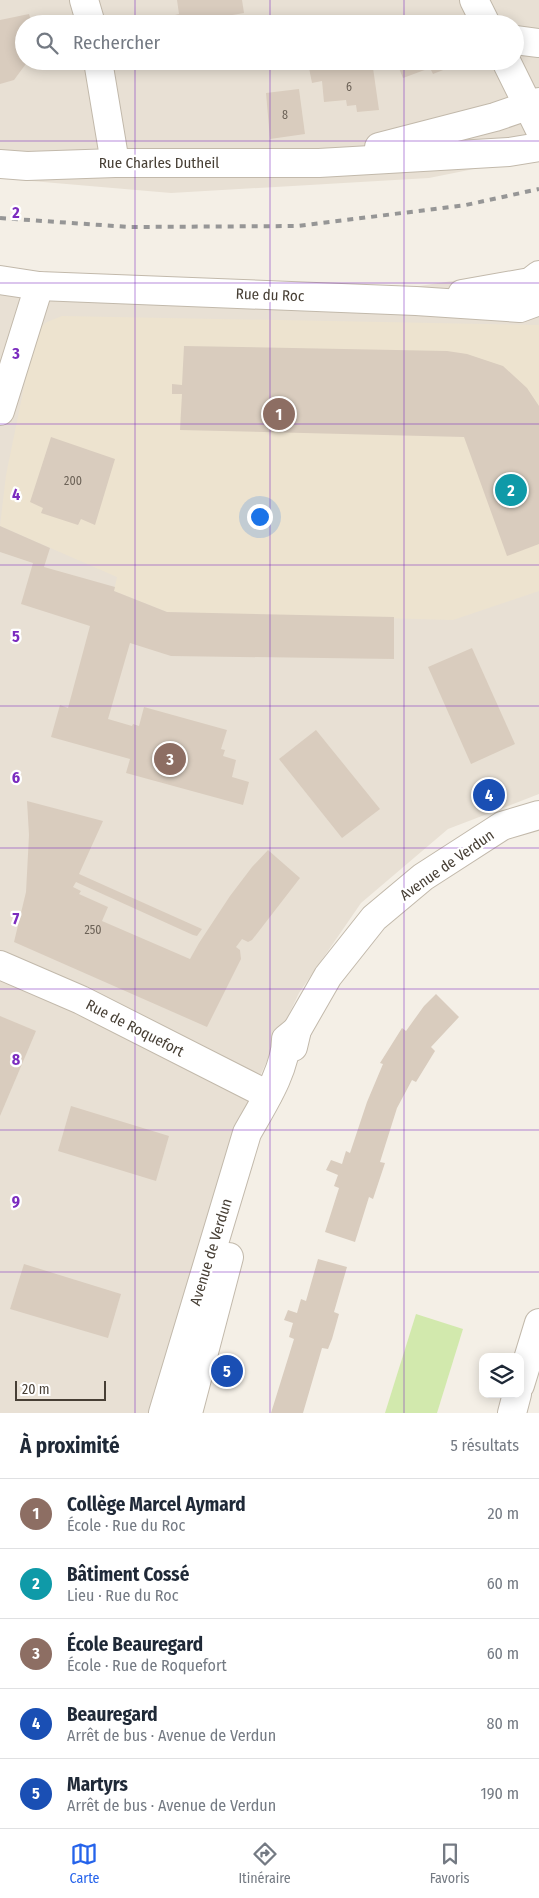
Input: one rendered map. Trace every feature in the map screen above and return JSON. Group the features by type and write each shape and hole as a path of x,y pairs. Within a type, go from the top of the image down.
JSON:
{"street":[{"path":"84,0 88,15"},
{"path":"474,0 482,15"},
{"path":"524,41 539,43"},
{"path":"100,70 115,163"},
{"path":"512,70 536,106"},
{"path":"519,70 536,106"},
{"name":"Rue Charles Dutheil","path":"319,163 536,106"},
{"name":"Rue Charles Dutheil","path":"0,164 27,166 115,163 319,163 500,152 539,147"},
{"path":"416,302 530,282 539,275"},
{"name":"Rue du Roc","path":"0,280 39,286 520,308 539,301"},
{"path":"0,410 39,286"},
{"path":"416,302 485,318 539,318"},
{"name":"Avenue de Verdun","path":"163,1413 247,1133 268,1095 291,1041 328,976 374,918 423,877 502,826 539,815"},
{"name":"Rue de Roquefort","path":"0,965 81,1000 268,1095"},
{"name":"Avenue de Verdun","path":"188,1413 241,1212 266,1112 268,1095"},
{"path":"524,1372 539,1324"},
{"path":"512,1413 516,1398"}],"shaded area":[{"path":"0,0 539,0 539,156 429,178 171,193 0,177"},
{"path":"539,268 539,794 448,829 361,903 299,993 249,1099 161,1413 0,1413 0,294 360,295"},
{"path":"62,316 539,325 539,591 453,620 167,612 114,591 117,577 0,526 6,475 31,353 40,328 47,322"}],"green space":[{"path":"416,1314 463,1329 437,1413 385,1413"}],"building":[{"path":"177,0 242,0 244,13 232,15 175,15 179,14"},
{"path":"15,17 15,70 21,70 14,80 0,84 0,20"},
{"path":"309,70 373,70 379,110 357,112 356,105 347,106 346,100 324,102 322,81 312,83"},
{"path":"400,70 425,70 403,78"},
{"path":"431,70 443,70 433,74"},
{"path":"299,89 305,134 270,139 266,93"},
{"path":"184,346 447,351 467,354 503,366 527,388 539,406 539,544 507,556 464,437 180,430 182,394 172,394 172,384 182,385"},
{"path":"51,437 115,459 95,525 81,519 78,525 41,513 43,508 30,502"},
{"path":"0,526 50,548 44,567 115,587 114,591 167,612 394,617 394,659 171,656 130,643 108,719 132,726 133,724 139,726 144,707 227,730 221,749 225,750 223,756 236,760 232,777 249,782 243,805 126,773 130,759 51,737 60,705 68,708 90,626 21,604 33,563 0,552"},
{"path":"472,648 515,744 471,764 428,667"},
{"path":"316,730 380,809 342,838 279,759"},
{"path":"27,801 103,821 79,874 202,929 197,936 193,935 76,882 73,887 81,891 79,894 108,907 102,921 190,959 230,896 252,867 268,850 300,878 252,940 248,942 242,939 236,947 240,950 241,959 207,1027 14,942 26,892 29,835"},
{"path":"436,994 459,1017 431,1047 435,1051 416,1082 412,1080 397,1108 380,1162 385,1163 373,1199 369,1197 355,1242 325,1232 339,1188 334,1186 338,1175 326,1170 331,1160 342,1164 346,1151 350,1153 367,1102 383,1064 380,1063 402,1028 406,1031 424,1006"},
{"path":"0,1016 36,1031 0,1116"},
{"path":"71,1106 169,1136 156,1181 58,1151"},
{"path":"318,1259 347,1267 334,1312 339,1314 332,1339 328,1349 322,1348 303,1413 271,1413 294,1339 289,1337 293,1323 284,1320 288,1310 297,1313 301,1299 306,1301"},
{"path":"24,1264 121,1294 108,1338 10,1309"},
{"path":"218,1361 225,1363 220,1378 214,1376"}],"railway":[{"path":"0,218 129,227 298,226 466,205 539,189"}],"place":[{"name":"Collège Marcel Aymard","path":"279,414"},
{"name":"Bâtiment Cossé","path":"511,490"},
{"name":"École Beauregard","path":"170,759"},
{"name":"Beauregard","path":"489,795"},
{"name":"Martyrs","path":"227,1371"}]}
